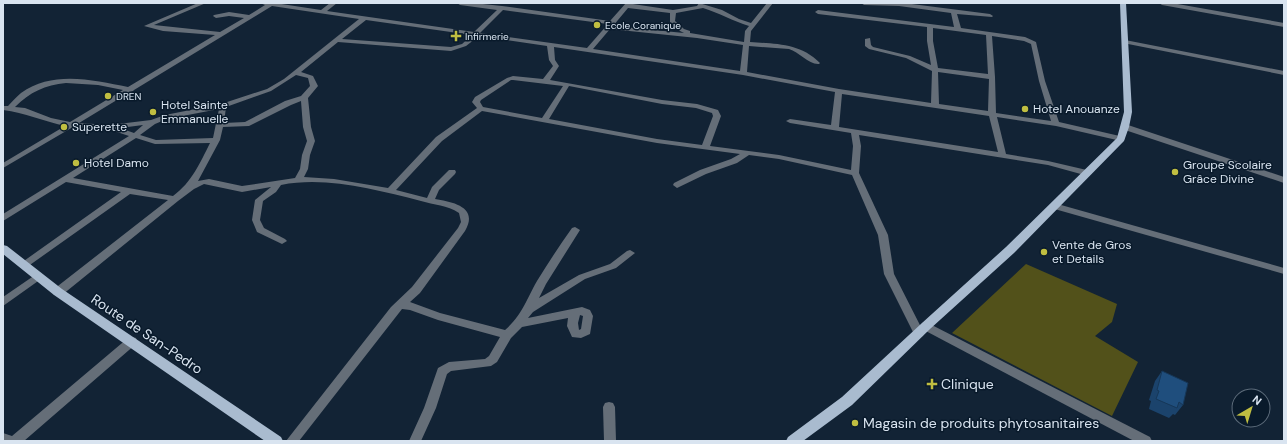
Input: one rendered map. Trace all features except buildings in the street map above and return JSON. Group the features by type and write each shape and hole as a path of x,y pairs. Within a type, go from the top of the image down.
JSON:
{"main road":[{"path":"793,441 847,401 922,329 1010,250 1121,139 1128,112 1123,3"},
{"name":"Route de San-Pedro","path":"3,249 58,292 132,341 276,441"}],"street":[{"path":"203,3 147,26 163,29 222,34"},
{"path":"263,3 744,73 838,91 992,113 1056,124 1121,139"},
{"path":"321,12 334,3"},
{"path":"460,3 746,44 789,47 796,49 817,64"},
{"path":"696,3 753,25"},
{"path":"744,73 748,31 770,3"},
{"path":"864,3 899,4 990,16"},
{"path":"1162,3 1284,26"},
{"path":"3,166 272,4"},
{"path":"588,51 628,4 673,12 704,6"},
{"path":"720,11 725,5"},
{"path":"335,40 451,49 464,45 502,8"},
{"path":"673,12 672,21 682,30 697,36"},
{"path":"818,12 958,29 1025,39 1034,43 1042,81 1056,124"},
{"path":"954,12 958,29"},
{"path":"216,16 229,14 250,16"},
{"path":"6,108 22,110 49,120 73,125 109,127 152,122 165,117 223,106 269,90 295,73 364,18"},
{"path":"930,26 930,41 935,70 935,106"},
{"path":"989,34 992,77 992,113 1003,156"},
{"path":"868,39 867,44 872,48 908,58 935,70 992,77"},
{"path":"1125,42 1284,73"},
{"path":"545,82 556,66 552,60 550,45"},
{"path":"220,125 246,124 288,103 304,98 312,90 314,82 312,77 309,75 295,73"},
{"path":"705,147 717,116 715,112 710,109 688,104 630,97 567,84 509,79 478,99 476,102 481,109 544,121 657,141 779,157 855,173"},
{"path":"6,108 24,94 39,85 49,82 69,80 131,90"},
{"path":"544,121 567,84"},
{"path":"835,128 838,91"},
{"path":"298,180 304,169 306,155 311,141 307,127 304,98"},
{"path":"189,189 216,140 223,106"},
{"path":"390,191 439,139 481,109"},
{"path":"790,120 854,132 1048,163 1088,173"},
{"path":"3,218 134,136 152,122"},
{"path":"109,127 155,142 216,140"},
{"path":"1125,127 1284,180"},
{"path":"854,132 857,146 855,173 874,212 883,235 889,274 922,329 1146,441"},
{"path":"677,185 703,172 734,161 749,152"},
{"path":"200,171 208,181 237,189 254,188 298,180 340,182 390,191 453,206 462,211 466,216 462,229 416,290 400,305 292,441"},
{"path":"430,201 435,189 452,172"},
{"path":"64,179 175,199"},
{"path":"58,292 175,199 189,189 208,181"},
{"path":"278,183 273,190 260,200 256,220 260,230 282,241"},
{"path":"24,264 128,191"},
{"path":"1054,206 1284,271"},
{"path":"414,441 430,408 442,371 449,367 490,362 499,351 507,335 519,324 530,309 541,283 575,230"},
{"path":"530,309 582,277 613,266 630,253"},
{"path":"3,302 38,277"},
{"path":"400,305 411,306 438,316 507,335"},
{"path":"519,324 576,312"},
{"path":"15,441 132,341"},
{"path":"608,407 610,441"},
{"path":"3,438 9,441"}],"shaded area":[{"path":"1026,264 1117,304 1112,322 1095,336 1138,362 1112,416 952,333"}],"place":[{"name":"Ecole Coranique","path":"597,25"},
{"name":"Infirmerie","path":"456,36"},
{"name":"DREN","path":"108,96"},
{"name":"Hotel Anouanze","path":"1025,109"},
{"name":"Hotel Sainte Emmanuelle","path":"153,112"},
{"name":"Superette","path":"64,127"},
{"name":"Hotel Damo","path":"76,163"},
{"name":"Groupe Scolaire Grâce Divine","path":"1175,172"},
{"name":"Vente de Gros et Details","path":"1044,252"},
{"name":"Clinique","path":"932,384"},
{"name":"Magasin de produits phytosanitaires","path":"855,423"}]}
